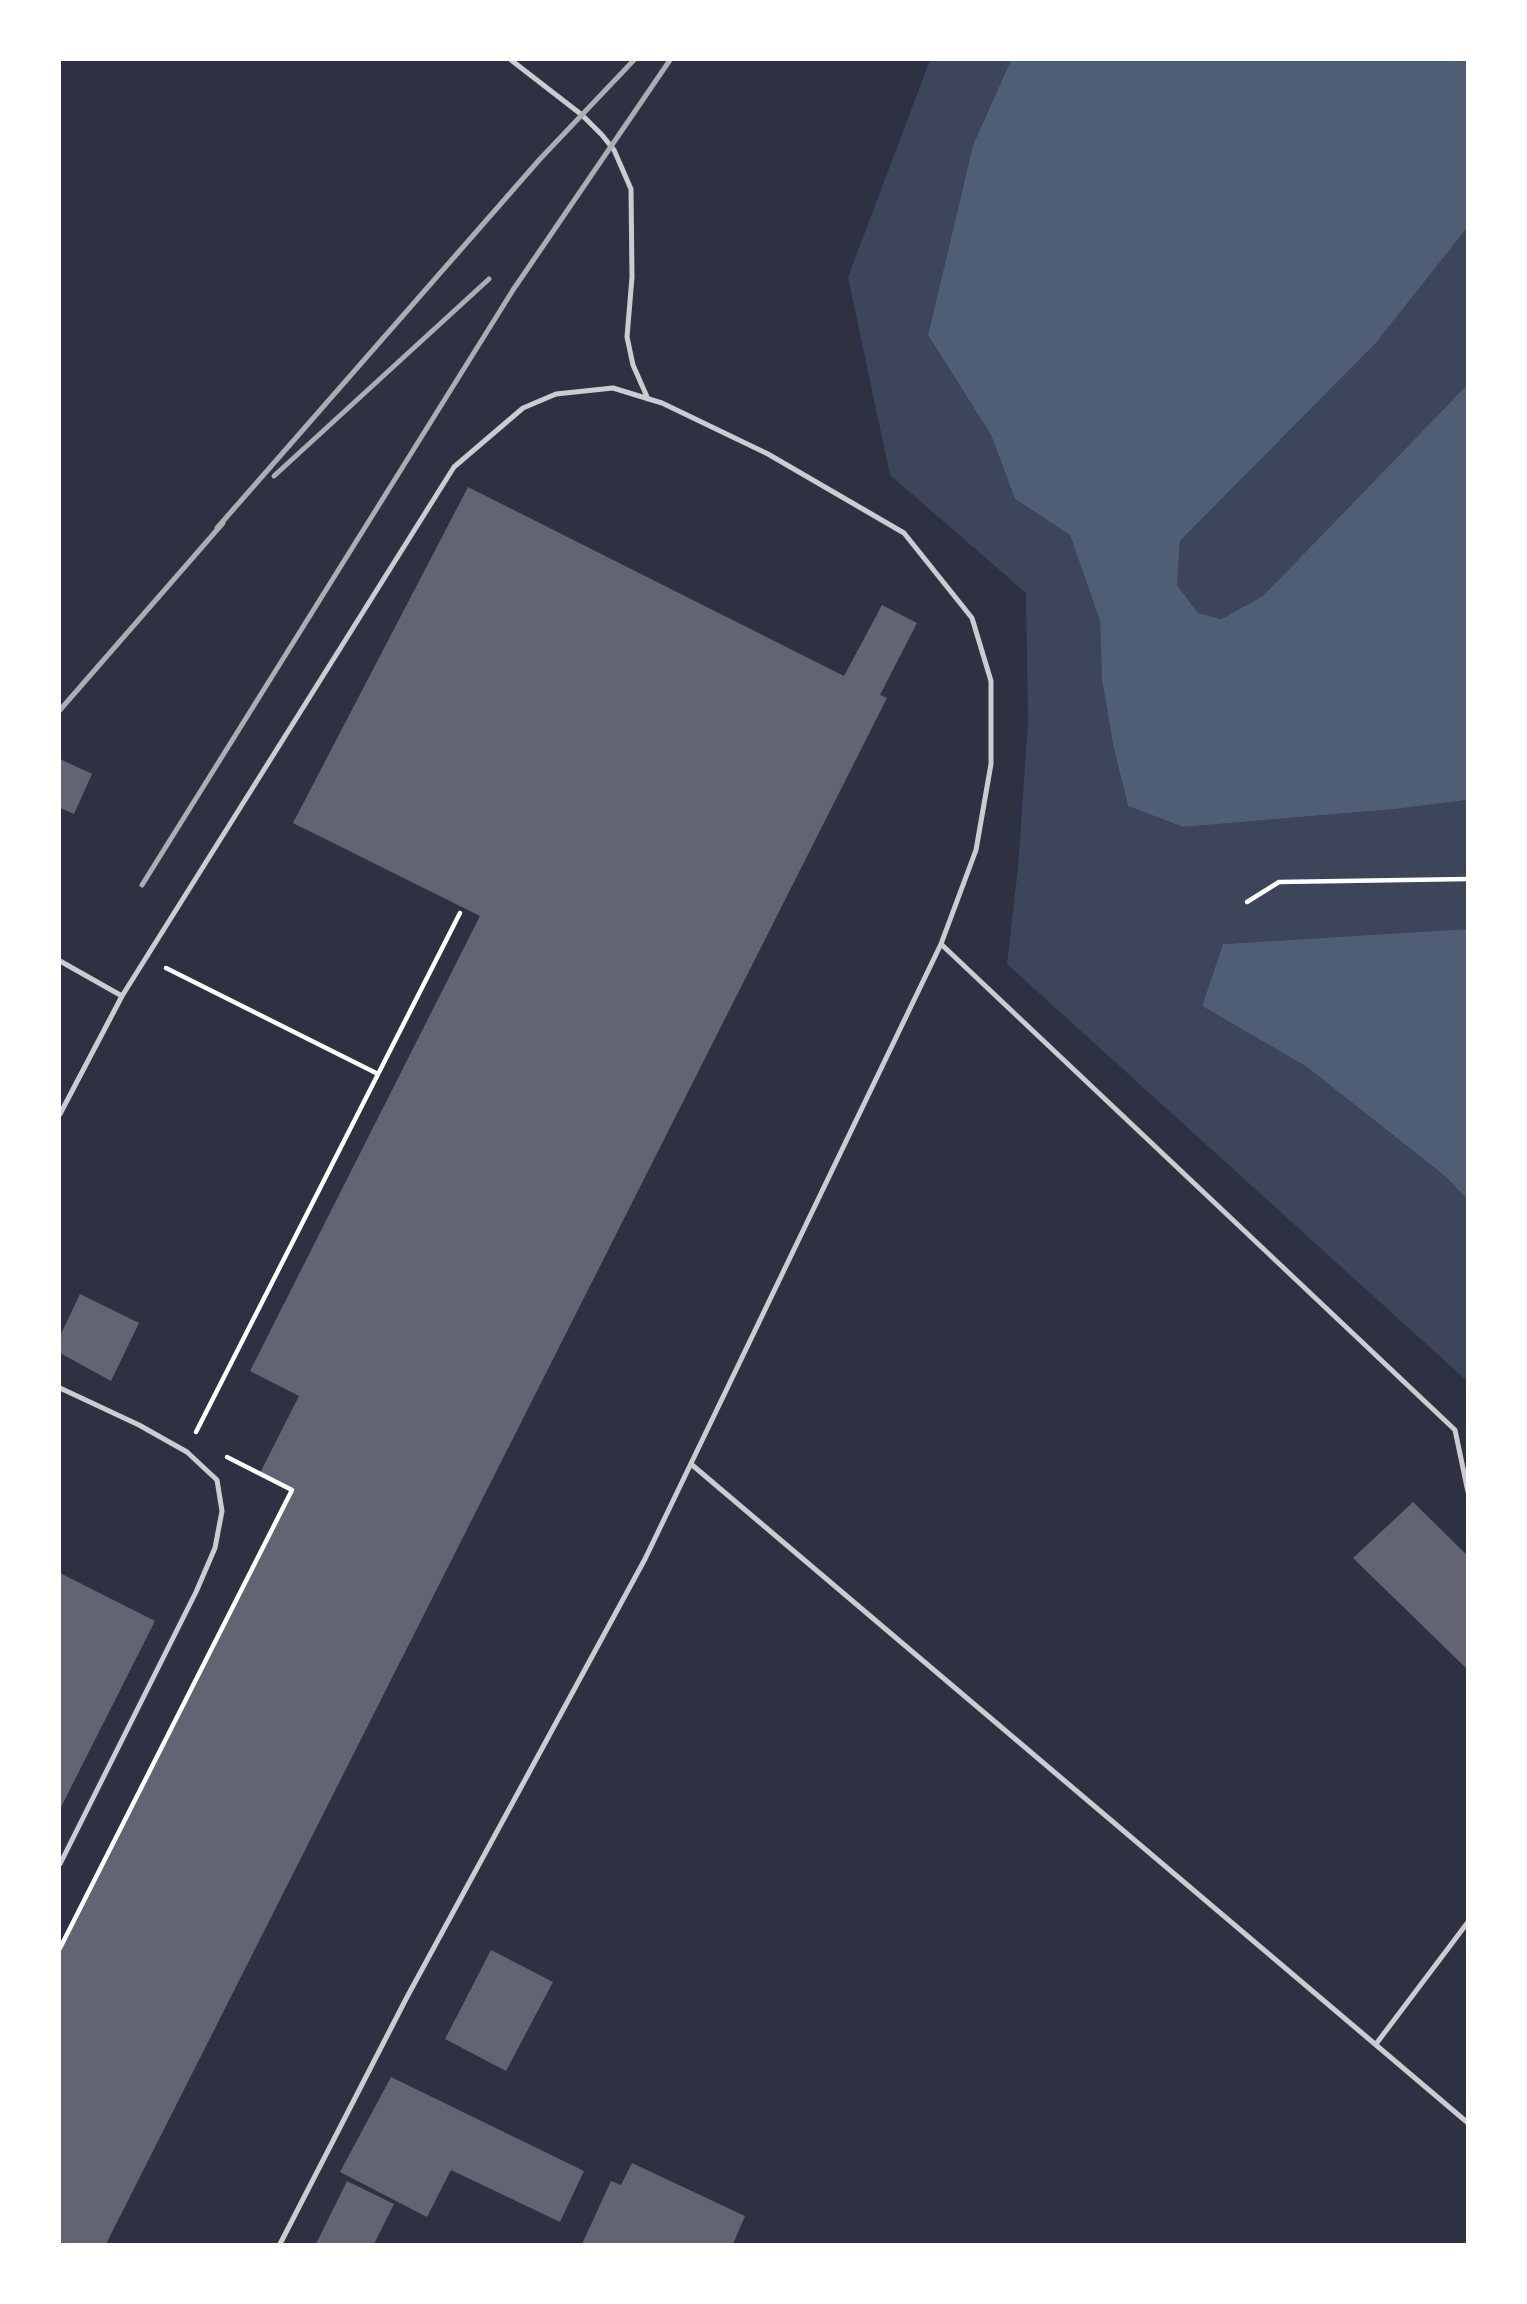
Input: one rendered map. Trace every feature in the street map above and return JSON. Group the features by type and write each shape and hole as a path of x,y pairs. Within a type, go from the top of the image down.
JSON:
{"lane":[{"path":"511,60 582,115 602,135 614,150 631,189 632,277 627,338 633,365 648,399"},
{"path":"60,1114 122,996 454,467 523,408 556,394 613,388 648,399 768,454 904,533 972,618 991,681 991,764 976,850 941,944 645,1559 413,1985 280,2245"},
{"path":"941,944 1455,1430 1468,1492"},
{"path":"60,961 122,996"},
{"path":"60,1388 139,1425 187,1452 217,1480 222,1511 215,1548 196,1592 60,1864"},
{"path":"691,1464 1468,2123"},
{"path":"1376,2044 1468,1922"}],"path":[{"path":"1247,902 1279,882 1468,879"},
{"path":"187,1452 460,913"},
{"path":"146,958 378,1074"},
{"path":"60,1948 292,1490 193,1439"}],"shaded area":[{"path":"930,60 1011,60 973,145 928,335 991,435 1015,499 1070,535 1100,621 1102,680 1113,745 1128,806 1183,827 1396,809 1467,800 1467,929 1223,944 1202,1006 1307,1067 1446,1177 1467,1199 1467,1381 1007,964 1018,868 1028,722 1026,593 890,475 848,277"},
{"path":"1011,60 1467,60 1467,228 1375,344 1180,541 1177,585 1198,613 1221,619 1263,596 1467,385 1467,800 1396,809 1183,827 1128,806 1113,745 1102,680 1100,621 1070,535 1015,499 991,435 928,335 973,145"},
{"path":"1467,228 1467,385 1263,596 1221,619 1198,613 1177,585 1180,541 1375,344"},
{"path":"1467,929 1467,1199 1446,1177 1307,1067 1202,1006 1223,944"}],"building":[{"path":"468,487 844,676 882,605 917,623 880,695 887,698 106,2244 60,2244 60,1948 292,1490 260,1473 299,1396 250,1371 480,916 293,823"},
{"path":"60,759 92,774 74,814 60,808"},
{"path":"80,1294 139,1323 111,1381 60,1353 60,1336"},
{"path":"1413,1502 1468,1556 1468,1670 1353,1558"},
{"path":"60,1573 155,1621 60,1809"},
{"path":"491,1950 553,1982 506,2071 445,2039"},
{"path":"391,2077 584,2171 560,2222 451,2170 427,2217 340,2172"},
{"path":"632,2163 745,2216 733,2244 582,2244 611,2181 621,2185"},
{"path":"347,2181 394,2204 374,2244 316,2244"}],"railway":[{"path":"217,528 540,159 634,60"},
{"path":"142,885 513,290 670,60"},
{"path":"274,476 489,279"},
{"path":"60,710 223,523"}]}
